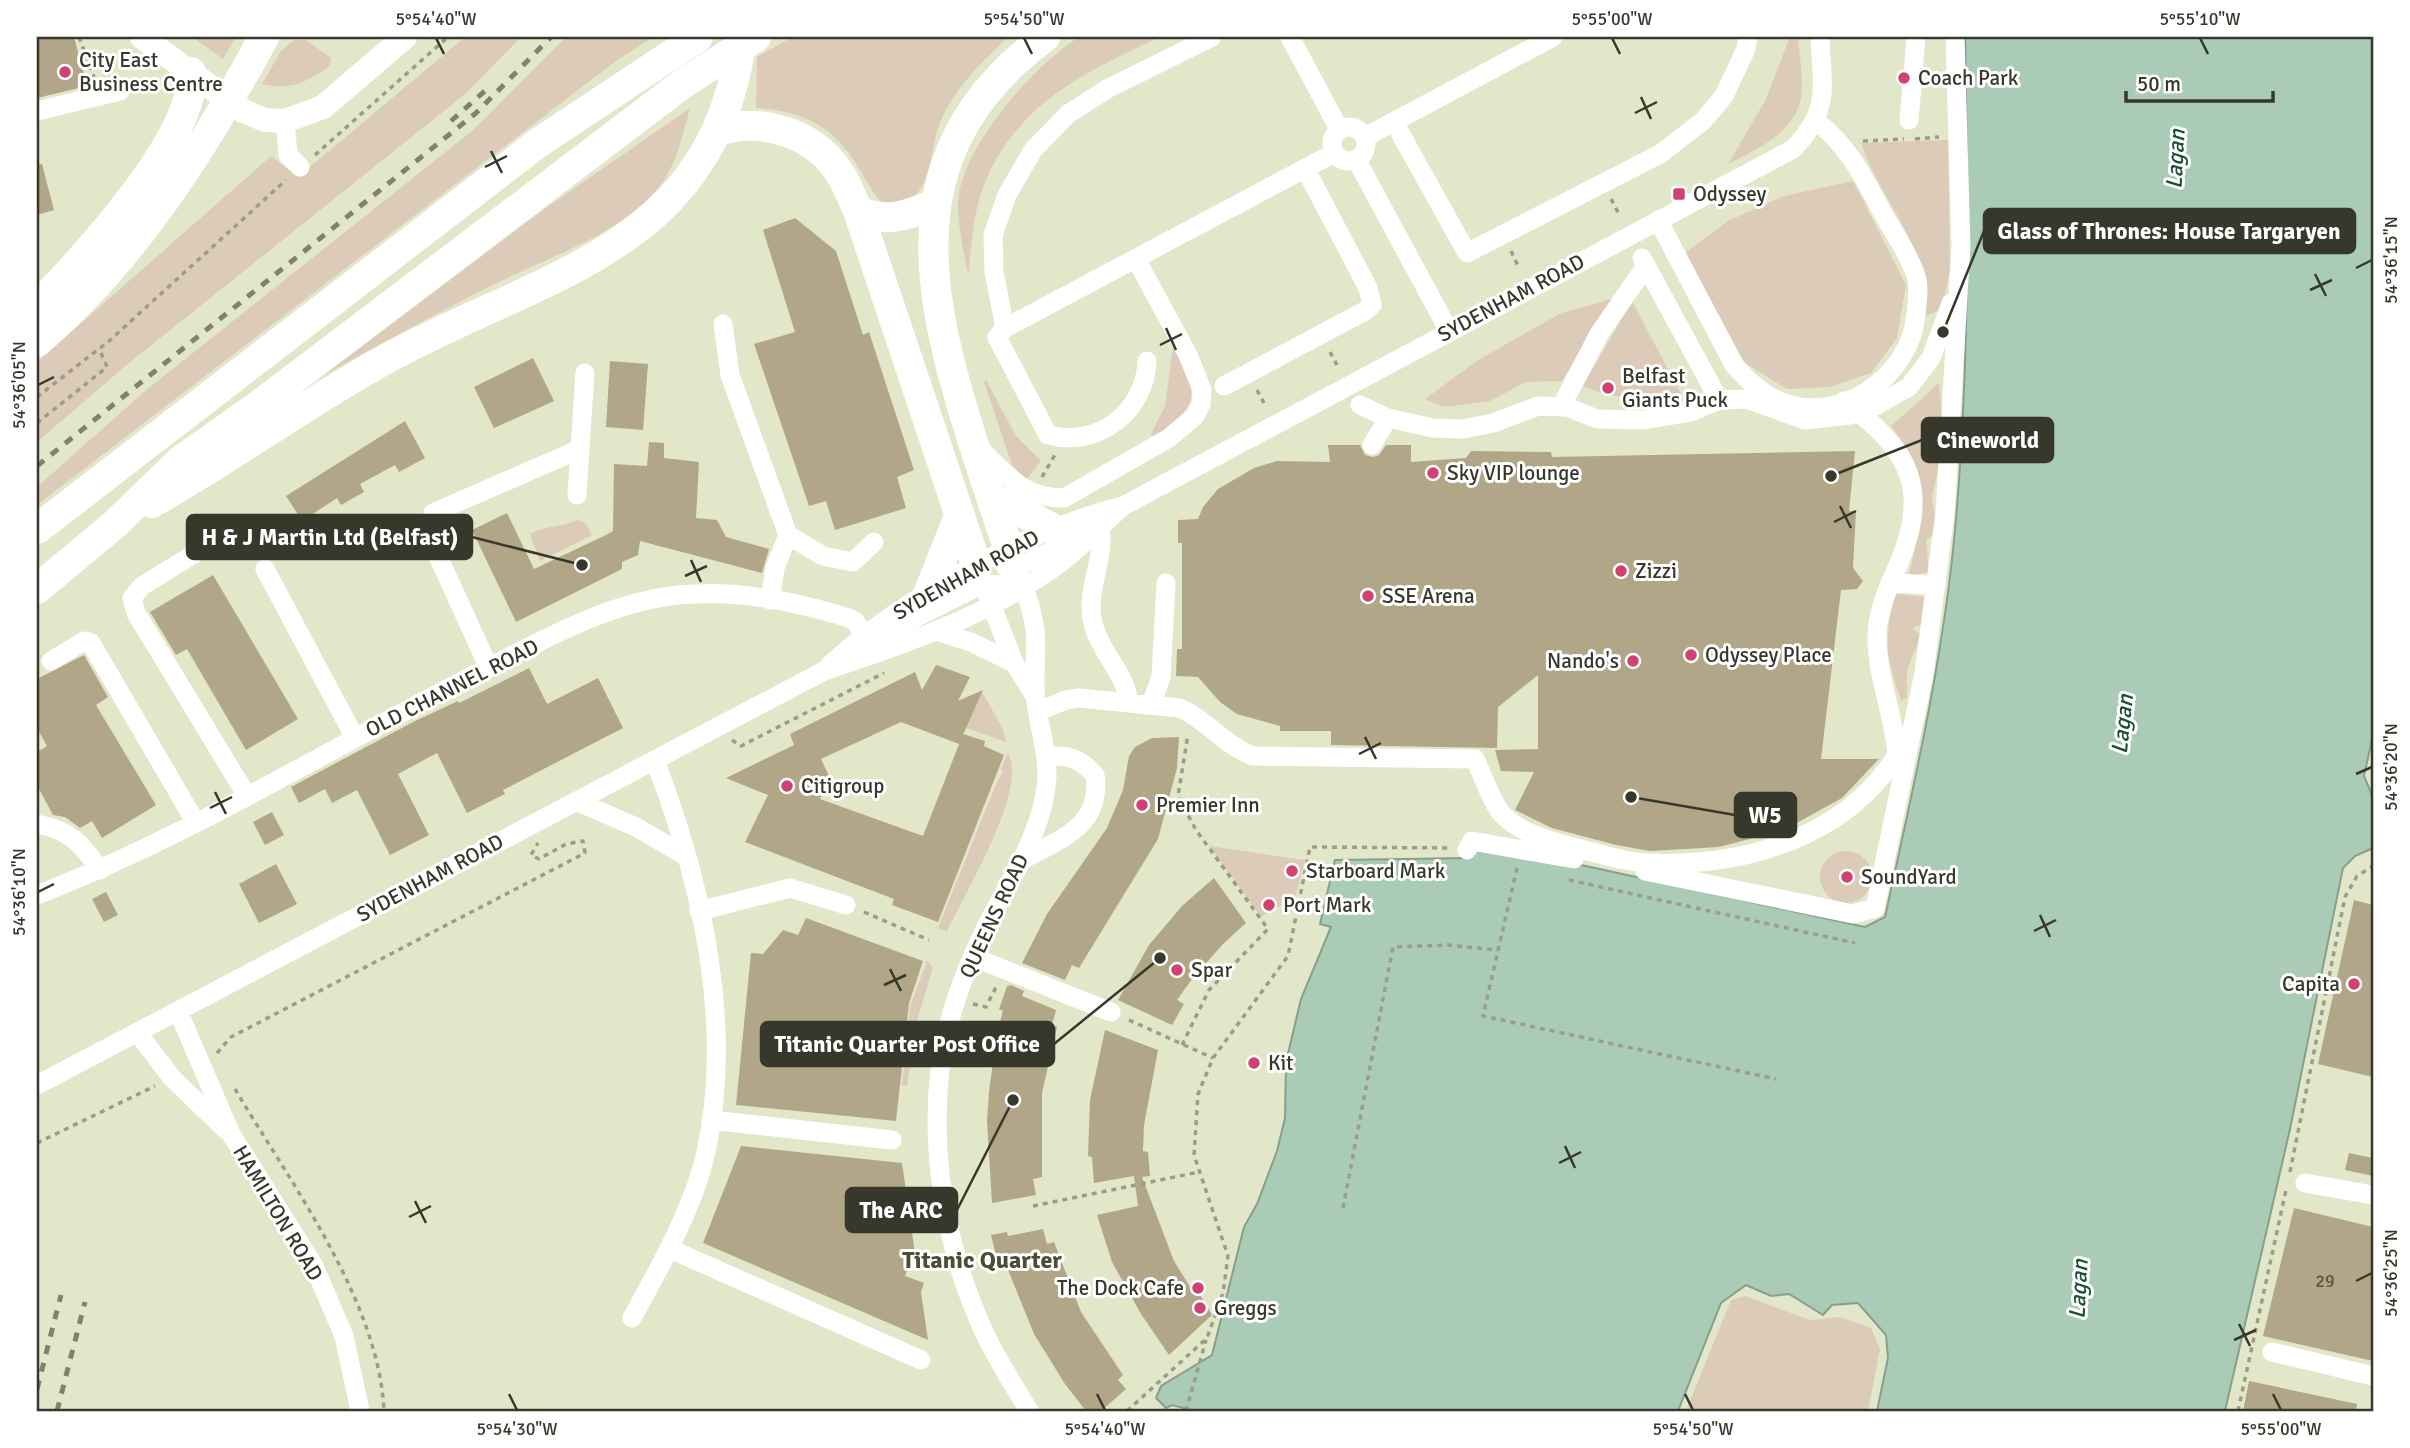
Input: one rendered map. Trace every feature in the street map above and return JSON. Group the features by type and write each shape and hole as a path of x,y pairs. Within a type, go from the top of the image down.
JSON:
{"highway":[{"path":"37,342 104,276 145,226 201,146 264,37"},
{"path":"115,524 199,476 281,421 386,359 473,314 563,275 612,249 643,227 678,190 719,131 737,78 743,37"},
{"path":"37,589 115,524 180,461 259,405 685,82 756,37"},
{"path":"1013,558 973,442 942,337 932,244 934,204 948,160 968,116 985,91 1017,57 1045,37"},
{"path":"37,529 538,143 693,40"},
{"path":"37,306 114,221 163,153 180,123 191,88 191,72"},
{"path":"719,131 738,125 756,124 807,139 839,172 858,211 980,575"},
{"path":"858,211 876,219 901,218 934,204"},
{"path":"991,496 1052,528"},
{"path":"929,592 959,516"}],"main road":[{"path":"142,37 243,111 265,120 285,121 323,107 405,37"}],"street":[{"path":"1005,328 994,272 993,235 1007,195 1033,150 1068,114 1107,89 1213,37"},
{"path":"1290,37 1339,129"},
{"path":"1365,137 1553,37"},
{"path":"1394,122 1467,253 1660,154 1703,121 1724,96 1746,49 1748,37"},
{"path":"1820,37 1822,105 1816,121 1840,139 1917,277 1915,328 1902,360 1882,384 1851,407"},
{"path":"1909,120 1916,37"},
{"path":"1467,850 1472,841 1652,872 1853,914 1875,908 1924,673 1945,513 1960,275 1955,37"},
{"path":"37,111 120,91"},
{"path":"285,121 288,155 300,167"},
{"name":"SYDENHAM ROAD","path":"824,671 849,648 939,632 991,605 1064,560 1096,525 1123,506 1785,154 1804,138 1816,121"},
{"path":"1354,127 1365,137 1365,150 1356,159 1344,160 1334,153 1332,137 1339,129 1354,127"},
{"path":"1147,361 1146,381 1125,416 1086,436 1064,439 1048,435 997,337 1005,328 1334,153"},
{"path":"1356,159 1449,331"},
{"path":"1224,386 1372,305 1368,288 1306,170"},
{"path":"1037,704 1079,698 1180,708 1191,712 1224,742 1253,756 1475,759 1502,815 1539,838 1609,858 1648,863 1742,857 1801,838 1857,802 1888,769 1897,755 1877,634 1884,597 1913,518 1912,484 1903,457 1885,434 1851,407 1803,406 1777,400 1752,385 1734,365 1658,220"},
{"path":"973,442 1023,490 1049,498 1064,498 1169,438 1195,416 1201,404 1202,390 1188,355 1136,259"},
{"path":"1561,407 1600,334 1644,262 1718,400"},
{"path":"1360,405 1388,418 1433,428 1463,429 1493,423 1538,406 1561,407 1597,419 1644,420 1691,412 1718,400 1747,399 1805,420 1909,387 1931,358 1960,275"},
{"path":"723,324 730,375 788,535 823,556 853,562 874,542"},
{"path":"577,495 585,373"},
{"path":"1372,445 1388,418"},
{"path":"489,668 437,554 433,542 433,513 579,449"},
{"path":"1013,558 1069,540 1096,525"},
{"path":"1096,525 1091,617 1100,643 1127,687 1129,702"},
{"name":"SYDENHAM ROAD","path":"37,1085 824,671 870,643 929,592 980,575 1013,558 1052,528 1096,525"},
{"path":"770,600 775,568 788,535"},
{"path":"194,554 142,586 132,598 136,613 247,796"},
{"name":"QUEENS ROAD","path":"1013,558 1025,586 1035,633 1037,704 1046,756 1044,795 1022,860 973,957 953,1011 940,1069 938,1151 948,1230 967,1289 997,1357 1025,1410"},
{"path":"265,569 355,738"},
{"path":"870,643 980,575 1025,586"},
{"name":"QUEENS ROAD","path":"980,575 1014,663 1037,704"},
{"path":"1890,582 1936,586"},
{"path":"1151,705 1161,677 1166,583"},
{"name":"OLD CHANNEL ROAD","path":"37,895 100,870 196,822 489,668 597,615 650,600 692,593 770,600 849,618 870,643"},
{"path":"939,632 971,642 1014,663"},
{"path":"51,661 84,641 91,643 196,822"},
{"path":"1022,860 1077,830 1096,797 1095,775 1086,765 1068,755 1046,756"},
{"path":"632,1318 670,1249 705,1155 717,1070 715,1016 699,911 655,760"},
{"path":"576,801 646,831 684,855"},
{"path":"37,824 51,827 80,842 100,870"},
{"path":"699,911 790,888 846,905"},
{"path":"973,957 1111,1012"},
{"name":"HAMILTON ROAD","path":"178,1010 231,1134 314,1266 344,1336 360,1411"},
{"name":"HAMILTON ROAD","path":"136,1032 172,1078 231,1134"},
{"path":"711,1120 892,1140"},
{"path":"2305,1183 2373,1195"},
{"path":"670,1249 921,1360"},
{"path":"2272,1352 2373,1376"}],"path":[{"path":"79,37 99,96"},
{"path":"37,397 99,348 448,37"},
{"path":"394,78 397,85"},
{"path":"37,423 107,367 99,348"},
{"path":"1038,485 1064,439"},
{"path":"741,746 887,671"},
{"path":"1182,1045 1209,990 1268,929 1196,830 1178,796 1191,712"},
{"path":"215,1055 231,1037 585,853 583,841 566,844 539,859 531,855 558,810"},
{"path":"1186,1411 1223,1293 1228,1256 1194,1155 1198,1094 1213,1058 1288,956 1310,847 1442,847 1467,850"},
{"path":"2238,1411 2296,1145 2345,897 2357,876 2373,866"},
{"path":"1530,871 1516,868 1483,1016 1776,1079"},
{"path":"1557,877 1855,943"},
{"path":"846,905 929,940"},
{"path":"1343,1208 1393,947 1447,945 1498,950"},
{"path":"1111,1012 1213,1058"},
{"path":"37,1143 109,1105 162,1083"},
{"path":"1033,1206 1199,1172"},
{"path":"1127,1411 1207,1338"}],"shaded area":[{"path":"192,37 236,37 223,59"},
{"path":"465,37 521,37 464,95 124,367 37,442 37,362 271,156 298,177"},
{"path":"566,37 653,37 616,61 37,505 37,487 145,391 472,131"},
{"path":"792,37 1008,37 968,78 951,102 938,128 929,169 919,191 899,203 885,206 847,151 826,130 802,117 756,108 757,57"},
{"path":"1079,37 1160,37 1082,76 1037,109 1017,129 1000,153 982,191 968,275 958,205 961,183 971,159 1002,110 1021,88 1061,50"},
{"path":"1790,37 1798,37 1802,82 1798,109 1783,130 1773,138 1728,164 1765,101"},
{"path":"294,40 306,40 331,58 330,66 298,84 262,84 281,51"},
{"path":"690,108 678,149 665,179 643,204 625,218 584,242 411,327 324,375 546,208"},
{"path":"1948,140 1950,269 1942,309 1924,317 1924,279 1918,257 1867,160 1861,143"},
{"path":"1853,181 1906,285 1897,338 1871,373 1830,387 1787,389 1745,363 1685,253 1728,221 1784,196"},
{"path":"1612,299 1562,381 1526,382 1490,401 1444,407 1425,399 1478,360 1561,313"},
{"path":"1632,301 1681,394 1631,398 1583,386"},
{"path":"1173,346 1188,379 1191,399 1180,416 1155,441 1151,434 1165,406"},
{"path":"986,380 1016,436 1041,461 1026,480 1012,465 984,382"},
{"path":"1939,383 1945,439 1932,496 1937,533 1926,540 1929,572 1909,576 1918,534 1921,490 1913,458 1891,426"},
{"path":"578,520 586,524 592,535 540,561 530,534"},
{"path":"1895,594 1928,597 1923,624 1912,628 1921,635 1907,670 1907,698 1901,700 1888,648"},
{"path":"982,692 1002,727 1006,742 966,728"},
{"path":"1008,753 1012,770 1010,791 1002,816 947,932 938,928 1003,772 1001,769"},
{"path":"1209,846 1305,860 1295,898 1261,917"},
{"path":"1846,851 1865,858 1872,877 1865,896 1846,903 1827,896 1820,877 1827,858"},
{"path":"927,961 933,967 917,1021 907,1086 902,1086 910,1006"},
{"path":"1745,1296 1810,1320 1840,1317 1871,1328 1880,1349 1868,1411 1686,1411 1731,1300"}],"water":[{"name":"Lagan","path":"1965,37 2373,37 2373,735 2364,776 2373,797 2373,848 2355,856 2343,868 2290,1129 2225,1411 1877,1411 1888,1358 1886,1335 1858,1303 1832,1305 1823,1315 1789,1294 1771,1296 1746,1285 1721,1303 1678,1411 1195,1411 1172,1405 1166,1408 1156,1398 1161,1386 1212,1355 1244,1227 1257,1204 1277,1151 1285,1118 1286,1062 1301,999 1331,927 1320,924 1335,860 1470,858 1473,846 1586,866 1865,927 1885,917 1935,676 1955,530 1966,345"}],"building":[{"name":"City East Business Centre","path":"37,37 74,37 87,86 37,98"},
{"path":"37,164 42,164 54,210 37,215"},
{"path":"795,218 836,251 863,335 869,332 914,470 897,477 906,508 835,530 826,501 809,506 754,344 795,332 763,230"},
{"path":"533,358 554,401 494,428 474,387"},
{"path":"610,361 648,364 643,430 606,427"},
{"path":"405,421 425,458 399,472 395,465 360,484 364,492 341,505 337,498 302,521 286,496"},
{"path":"649,442 664,443 664,458 699,462 696,518 717,520 726,537 769,549 762,573 640,541 638,555 622,562 622,569 516,622 472,530 507,513 534,569 604,536 613,531 614,464 647,466"},
{"path":"1328,445 1360,445 1365,455 1373,457 1379,455 1386,445 1411,445 1411,462 1466,458 1471,451 1551,452 1552,457 1855,451 1849,511 1856,511 1853,568 1863,581 1857,589 1841,590 1821,759 1879,759 1842,798 1784,830 1719,847 1650,851 1552,828 1515,810 1534,772 1501,771 1495,750 1538,749 1538,675 1498,707 1497,748 1331,745 1331,731 1280,731 1280,726 1237,714 1220,702 1198,677 1176,676 1177,649 1182,649 1182,543 1178,543 1178,520 1198,519 1203,507 1218,489 1254,468 1277,461 1330,462"},
{"path":"213,575 298,719 246,750 187,649 176,655 150,612"},
{"path":"84,655 108,697 96,705 156,805 102,838 92,821 80,828 65,817 53,815 37,785 37,752 47,746 37,728 37,679"},
{"name":"Citigroup","path":"936,665 970,677 958,701 983,690 963,734 985,741 984,746 1004,755 938,922 892,905 894,899 745,842 768,795 726,778 794,745 790,734 915,672 922,690","holes":["901,722 959,744 960,742 923,836 820,799 830,778 821,759"]},
{"path":"529,668 547,704 598,678 623,728 503,790 505,794 467,813 437,753 398,774 429,835 390,855 357,790 332,803 325,789 299,803 291,787 413,722 458,701 459,703"},
{"path":"1179,737 1177,768 1158,839 1079,968 1072,965 1065,980 1022,963 1047,914 1107,828 1123,790 1129,756 1135,747 1152,738"},
{"path":"272,812 284,835 265,845 253,822"},
{"path":"276,864 297,904 259,923 239,884"},
{"path":"1214,878 1246,923 1192,979 1177,1000 1184,1004 1172,1025 1118,1000 1149,945 1182,906"},
{"path":"106,892 118,915 104,922 92,899"},
{"name":"Capita","path":"2354,900 2373,905 2373,1077 2318,1064"},
{"path":"806,918 923,961 909,1003 896,1121 736,1105 751,953 763,954 783,930 798,935"},
{"path":"1007,986 1024,991 1022,996 1056,1010 1052,1025 1057,1027 1042,1093 1042,1177 1033,1179 1036,1195 992,1203 987,1121 989,1092 997,1032 1003,1011 999,1009"},
{"path":"1105,1030 1158,1050 1144,1125 1143,1151 1148,1152 1150,1176 1142,1177 1174,1261 1195,1295 1199,1293 1212,1315 1169,1355 1141,1314 1112,1262 1097,1215 1138,1206 1134,1176 1094,1183 1092,1157 1088,1156 1090,1100"},
{"path":"741,1146 902,1163 915,1253 905,1276 924,1283 921,1292 928,1340 703,1243"},
{"path":"2349,1153 2373,1158 2373,1176 2345,1170"},
{"path":"2294,1208 2373,1227 2373,1361 2263,1336"},
{"path":"1043,1229 1047,1244 1054,1242 1081,1312 1123,1375 1118,1380 1126,1389 1101,1411 1086,1411 1065,1384 1034,1334 1002,1255 996,1256 991,1235 1007,1232 1008,1236"},
{"path":"2249,1381 2357,1404 2356,1411 2243,1411"}],"railway":[{"path":"37,466 476,113 551,37"},
{"path":"451,121 488,88"},
{"path":"37,1389 61,1295"},
{"path":"57,1411 85,1302"}],"place":[{"name":"City East Business Centre","path":"65,72"},
{"name":"Coach Park","path":"1904,78"},
{"name":"Odyssey","path":"1679,194"},
{"name":"Glass of Thrones: House Targaryen","path":"1943,332"},
{"name":"Belfast Giants Puck","path":"1608,388"},
{"name":"Sky VIP lounge","path":"1433,473"},
{"name":"Cineworld","path":"1831,476"},
{"name":"H & J Martin Ltd (Belfast)","path":"582,565"},
{"name":"Zizzi","path":"1621,571"},
{"name":"SSE Arena","path":"1368,596"},
{"name":"Odyssey Place","path":"1691,655"},
{"name":"Nando's","path":"1633,661"},
{"name":"Citigroup","path":"787,786"},
{"name":"W5","path":"1631,797"},
{"name":"Premier Inn","path":"1142,805"},
{"name":"Starboard Mark","path":"1292,871"},
{"name":"SoundYard","path":"1847,877"},
{"name":"Port Mark","path":"1269,905"},
{"name":"Titanic Quarter Post Office","path":"1160,958"},
{"name":"Spar","path":"1177,970"},
{"name":"Capita","path":"2354,984"},
{"name":"Kit","path":"1254,1063"},
{"name":"The ARC","path":"1013,1100"},
{"name":"The Dock Cafe","path":"1198,1288"},
{"name":"Greggs","path":"1200,1308"}],"district":[{"name":"Titanic Quarter","path":"982,1260"}]}
